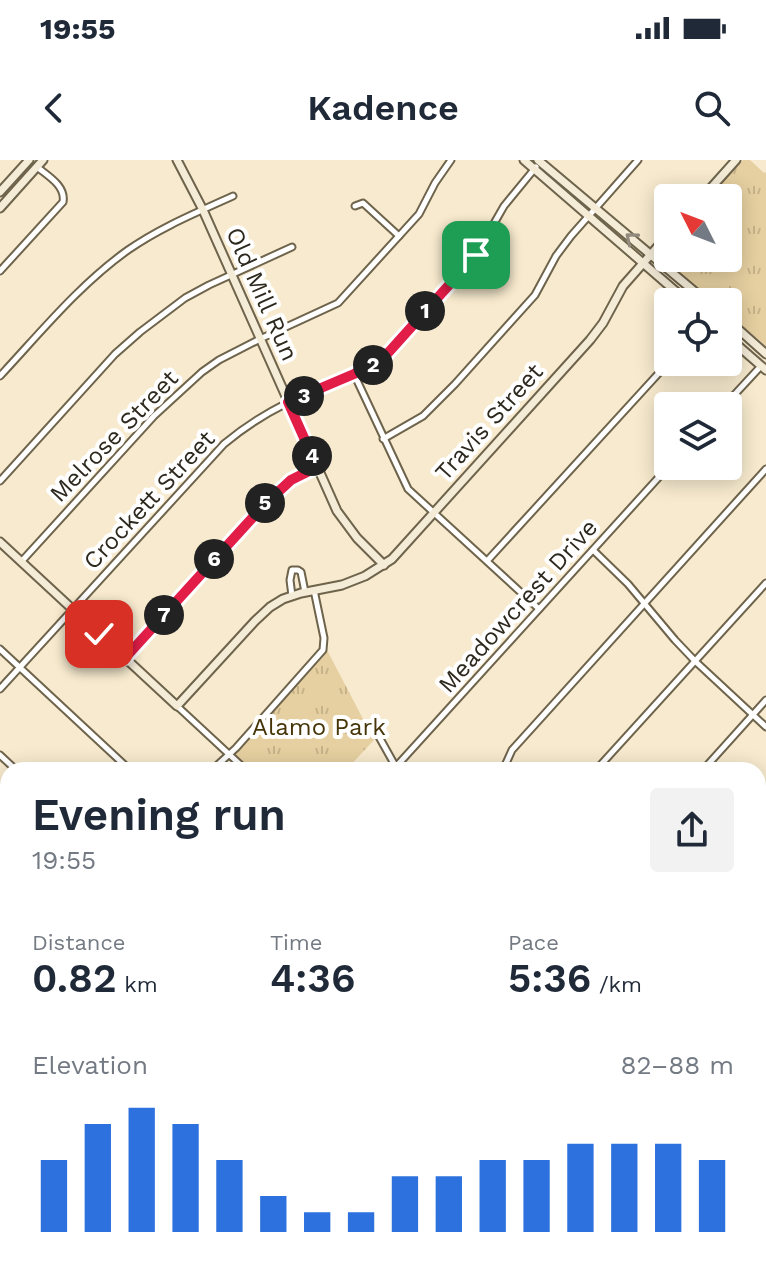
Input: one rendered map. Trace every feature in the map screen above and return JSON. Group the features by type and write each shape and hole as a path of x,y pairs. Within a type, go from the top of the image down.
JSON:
{"street":[{"path":"0,192 29,160"},
{"path":"0,208 43,160"},
{"name":"Old Mill Run","path":"177,160 203,210 337,511 384,565"},
{"name":"Melrose Street","path":"21,562 182,388 219,360 338,303 419,214 451,160"},
{"path":"524,160 672,288"},
{"path":"383,439 423,416 465,373 535,295 556,256 638,160"},
{"path":"715,184 736,160"},
{"path":"540,161 690,288"},
{"name":"Crockett Street","path":"0,689 224,444 288,402 354,374 388,353 476,255 504,206 540,161"},
{"path":"0,271 63,202 62,189 37,167"},
{"path":"0,376 78,291 115,260 174,223 233,196"},
{"path":"355,206 363,203 399,236"},
{"path":"0,481 115,354 140,332 185,298 292,247"},
{"name":"Travis Street","path":"177,706 270,607 292,596 342,585 384,565 590,340 623,286 654,250"},
{"path":"742,333 766,354"},
{"path":"738,392 764,366 742,348"},
{"path":"354,374 408,489 539,609"},
{"path":"487,561 656,376"},
{"path":"125,658 264,505 291,480 317,467"},
{"path":"507,762 512,750 766,469"},
{"name":"Meadowcrest Drive","path":"401,762 656,480"},
{"path":"0,542 238,762"},
{"path":"593,550 628,584 695,661 766,727"},
{"path":"220,762 323,650 324,638 310,591 298,570 292,570 292,596"},
{"path":"603,762 766,583"},
{"path":"0,649 121,762"},
{"path":"710,762 766,700"},
{"path":"378,735 392,762"}],"green space":[{"path":"743,160 750,160 766,172 766,346 742,326 742,288 698,288 679,272 742,272 742,184 721,184"},
{"name":"Alamo Park","path":"327,650 374,740 353,762 241,762 235,754"}],"route":[{"path":"99,634 125,658 264,505 291,480 317,467 288,402 376,363 476,255"}]}
